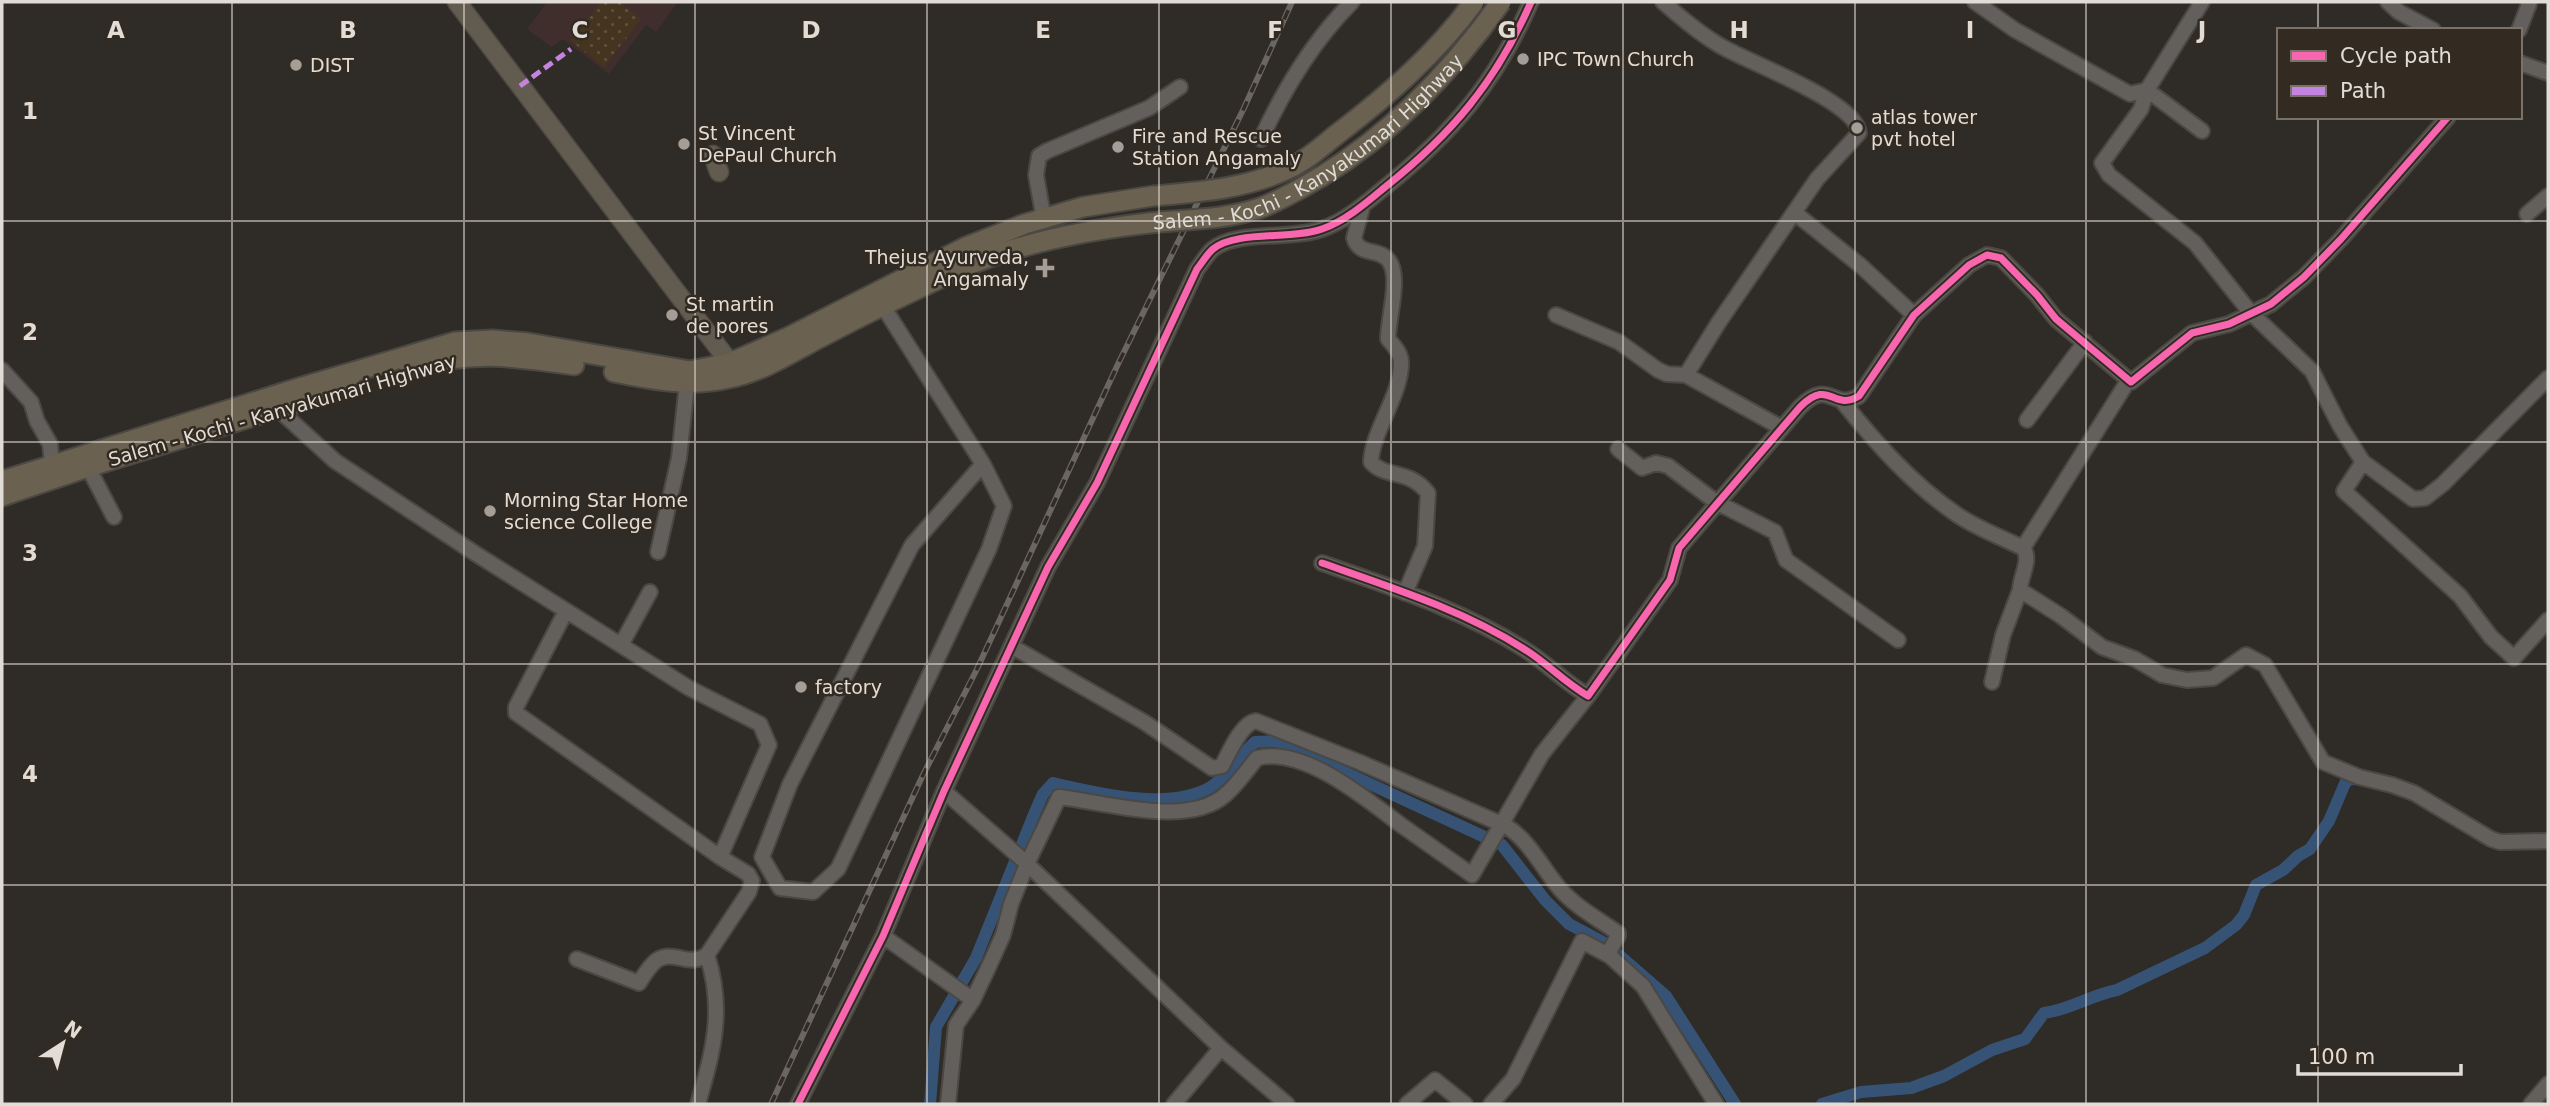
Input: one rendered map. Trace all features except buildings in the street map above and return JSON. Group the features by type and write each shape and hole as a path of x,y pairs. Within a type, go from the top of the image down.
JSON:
{"highway":[{"name":"Salem - Kochi - Kanyakumari Highway","path":"2,481 455,342 493,340 528,343 690,371 729,371 948,254 1025,224 1083,207 1153,196 1223,190 1262,180 1290,169 1394,89 1444,39 1474,2"},
{"name":"Salem - Kochi - Kanyakumari Highway","path":"2,496 425,364 462,357 491,355 687,383 772,363 965,267 1035,244 1083,231 1201,220 1262,207 1336,167 1403,116 1470,46 1501,2"},
{"path":"1083,207 1083,231"}],"main road":[{"path":"457,2 729,371"}],"street":[{"path":"1261,139 1296,74 1352,2"},
{"path":"798,1104 883,936 944,791 1048,568 1097,483 1196,270 1212,249 1235,240 1303,234 1323,229 1363,205 1416,162 1461,118 1487,82 1518,30 1531,2"},
{"path":"1662,2 1719,45 1805,85 1829,101 1859,127 1860,132 1824,169 1686,375"},
{"path":"1975,2 2015,30 2098,78 2130,94 2147,90 2203,131"},
{"path":"2203,2 2147,90 2141,109 2102,163 2104,170 2118,184 2195,243 2250,312 2312,371 2340,426 2363,462 2413,499 2425,498 2444,484 2548,378"},
{"path":"2388,2 2399,12 2428,28"},
{"path":"2520,28 2529,4"},
{"path":"2522,64 2548,73"},
{"path":"1044,219 1036,176 1039,156 1149,108 1181,88"},
{"path":"2023,548 2128,381 2131,382 2192,333 2229,324 2271,304 2304,277 2446,119"},
{"path":"2527,214 2548,196"},
{"path":"1363,205 1353,238 1362,250 1388,259 1392,268 1394,280 1388,339 1398,351 1401,362 1388,413 1371,453 1371,461 1377,468 1413,478 1428,493 1425,546 1405,593"},
{"path":"1796,213 1861,266 1914,316"},
{"path":"1842,401 1859,396 1914,316 1969,265 1987,255 2001,258 2056,319 2128,381"},
{"path":"883,306 983,464 1004,506 989,549 838,869 813,892 780,888 762,857 790,784 912,545 983,464"},
{"path":"1556,315 1619,342 1667,374 1686,375 1782,428"},
{"path":"2027,420 2085,342"},
{"path":"2,370 31,402 37,421 50,444 52,464"},
{"path":"658,552 679,458 687,383"},
{"path":"948,1104 956,1025 973,1000 1003,935 1025,862 1059,797 1124,809 1199,810 1226,795 1257,758 1266,755 1306,764 1336,778 1472,875 1542,754 1588,696 1670,580 1679,548 1716,502 1815,393 1824,393 1842,401 1877,445 1930,495 1959,516 2027,552 2020,590 2003,635 1992,682"},
{"path":"278,409 335,461 689,688 760,724 766,732 769,745 720,857"},
{"path":"1618,449 1642,468 1656,463 1668,466 1716,502 1775,532 1786,561 1898,639"},
{"path":"2363,462 2344,491 2460,596 2491,637 2514,658 2548,620"},
{"path":"88,467 114,517"},
{"path":"1322,563 1405,593 1490,630 1524,648 1569,686 1588,696"},
{"path":"2020,590 2102,647 2136,659 2162,675 2187,680 2213,678 2246,655 2265,665 2323,762 2358,777 2413,793 2491,839 2500,842 2548,841"},
{"path":"621,645 650,592"},
{"path":"566,611 516,707 516,713 748,874 752,881 749,892 707,955 692,961 671,955 661,957 654,962 639,983 577,959"},
{"path":"1013,646 1144,722 1212,768 1223,766 1244,729 1250,722 1256,721 1359,762 1502,825 1525,844 1560,890 1618,933 1612,949"},
{"path":"944,791 1025,862 1221,1048 1287,1104"},
{"path":"883,936 973,1000"},
{"path":"1491,1104 1513,1079 1582,941 1612,949 1643,986 1716,1104"},
{"path":"698,1104 717,1025 717,998 707,955"},
{"path":"1174,1104 1221,1048"},
{"path":"1407,1104 1434,1080 1465,1104"},
{"path":"2531,1104 2548,1084"}],"shaded area":[{"path":"547,2 678,2 656,32 646,25 609,74 563,39 551,47 527,29"},
{"path":"601,2 619,2 641,19 604,67 571,41"}],"waterway":[{"path":"930,1104 936,1027 976,958 1035,812 1043,794 1053,783 1132,798 1192,795 1214,785 1255,742 1277,741 1502,845 1545,900 1569,924 1601,941 1666,996 1735,1104"},
{"path":"1822,1104 1861,1092 1911,1088 1944,1076 1992,1050 2025,1039 2044,1013 2117,990 2205,948 2236,925 2244,915 2256,885 2283,870 2310,849 2329,821 2346,781 2359,777"}],"railway":[{"path":"771,1104 922,777 977,669 1118,364 1244,108 1292,2"}],"marked path":[{"path":"520,86 571,49"}],"cycle path":[{"path":"798,1104 883,936 944,791 1048,567 1097,483 1197,269 1211,251 1223,243 1250,237 1322,229 1370,200 1431,147 1470,105 1503,57 1531,2"},
{"path":"1322,563 1426,600 1476,622 1532,654 1588,696 1670,580 1679,548 1800,407 1818,395 1843,400 1859,396 1914,315 1969,265 1987,255 2001,258 2056,319 2131,382 2192,333 2229,324 2271,304 2304,277 2446,119"}],"place":[{"name":"IPC Town Church","path":"1523,59"},
{"name":"DIST","path":"296,65"},
{"name":"atlas tower pvt hotel","path":"1857,128"},
{"name":"St Vincent DePaul Church","path":"684,144"},
{"name":"Fire and Rescue Station Angamaly","path":"1118,147"},
{"name":"Thejus Ayurveda, Angamaly","path":"1045,268"},
{"name":"St martin de pores","path":"672,315"},
{"name":"Morning Star Home science College","path":"490,511"},
{"name":"factory","path":"801,687"}]}
